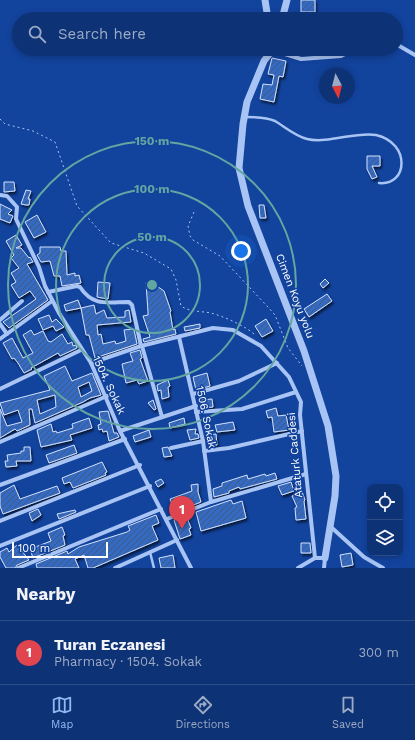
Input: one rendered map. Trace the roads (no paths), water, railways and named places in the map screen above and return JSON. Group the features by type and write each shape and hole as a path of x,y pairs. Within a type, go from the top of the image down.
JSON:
{"street":[{"path":"265,0 267,12"},
{"path":"284,12 287,0"},
{"path":"403,48 415,55"},
{"name":"Cimen Koyu yolu","path":"266,56 248,102 244,117 239,168 248,206 304,351 328,426 336,476 336,496 325,558"},
{"path":"292,56 301,59 341,56"},
{"name":"1504. Sokak","path":"0,195 7,196 17,207 16,219 40,267 52,301 81,350 91,363 107,396 120,430 140,466 191,568"},
{"path":"48,292 77,286 80,287 86,296 94,301 129,302 132,305 141,346 162,417"},
{"path":"0,320 22,301"},
{"path":"0,339 52,301"},
{"path":"0,324 7,334"},
{"name":"Ataturk Caddesi","path":"91,363 141,346 213,328 233,330 258,344 289,377 301,402 302,431 315,558"},
{"name":"1506. Sokak","path":"179,337 203,441 211,502"},
{"path":"0,389 81,350"},
{"path":"193,394 239,381 277,363"},
{"path":"196,412 242,409 296,392"},
{"path":"0,442 107,396"},
{"path":"120,430 196,406"},
{"path":"204,451 229,448 302,431"},
{"path":"0,485 125,439"},
{"path":"171,448 203,441"},
{"path":"0,521 140,466"},
{"path":"167,519 211,502 306,474"},
{"path":"0,546 150,486"},
{"path":"18,568 161,509"},
{"path":"331,527 364,557 383,568"},
{"path":"116,568 177,540"},
{"path":"298,568 315,558 325,558 324,568"}],"lane":[{"path":"244,117 274,120 306,139 323,140 376,134 392,142 398,148 402,160 402,167 393,180 388,184 379,184"},
{"path":"150,552 154,568"}],"place":[{"name":"Turan Eczanesi","path":"182,529"}]}
